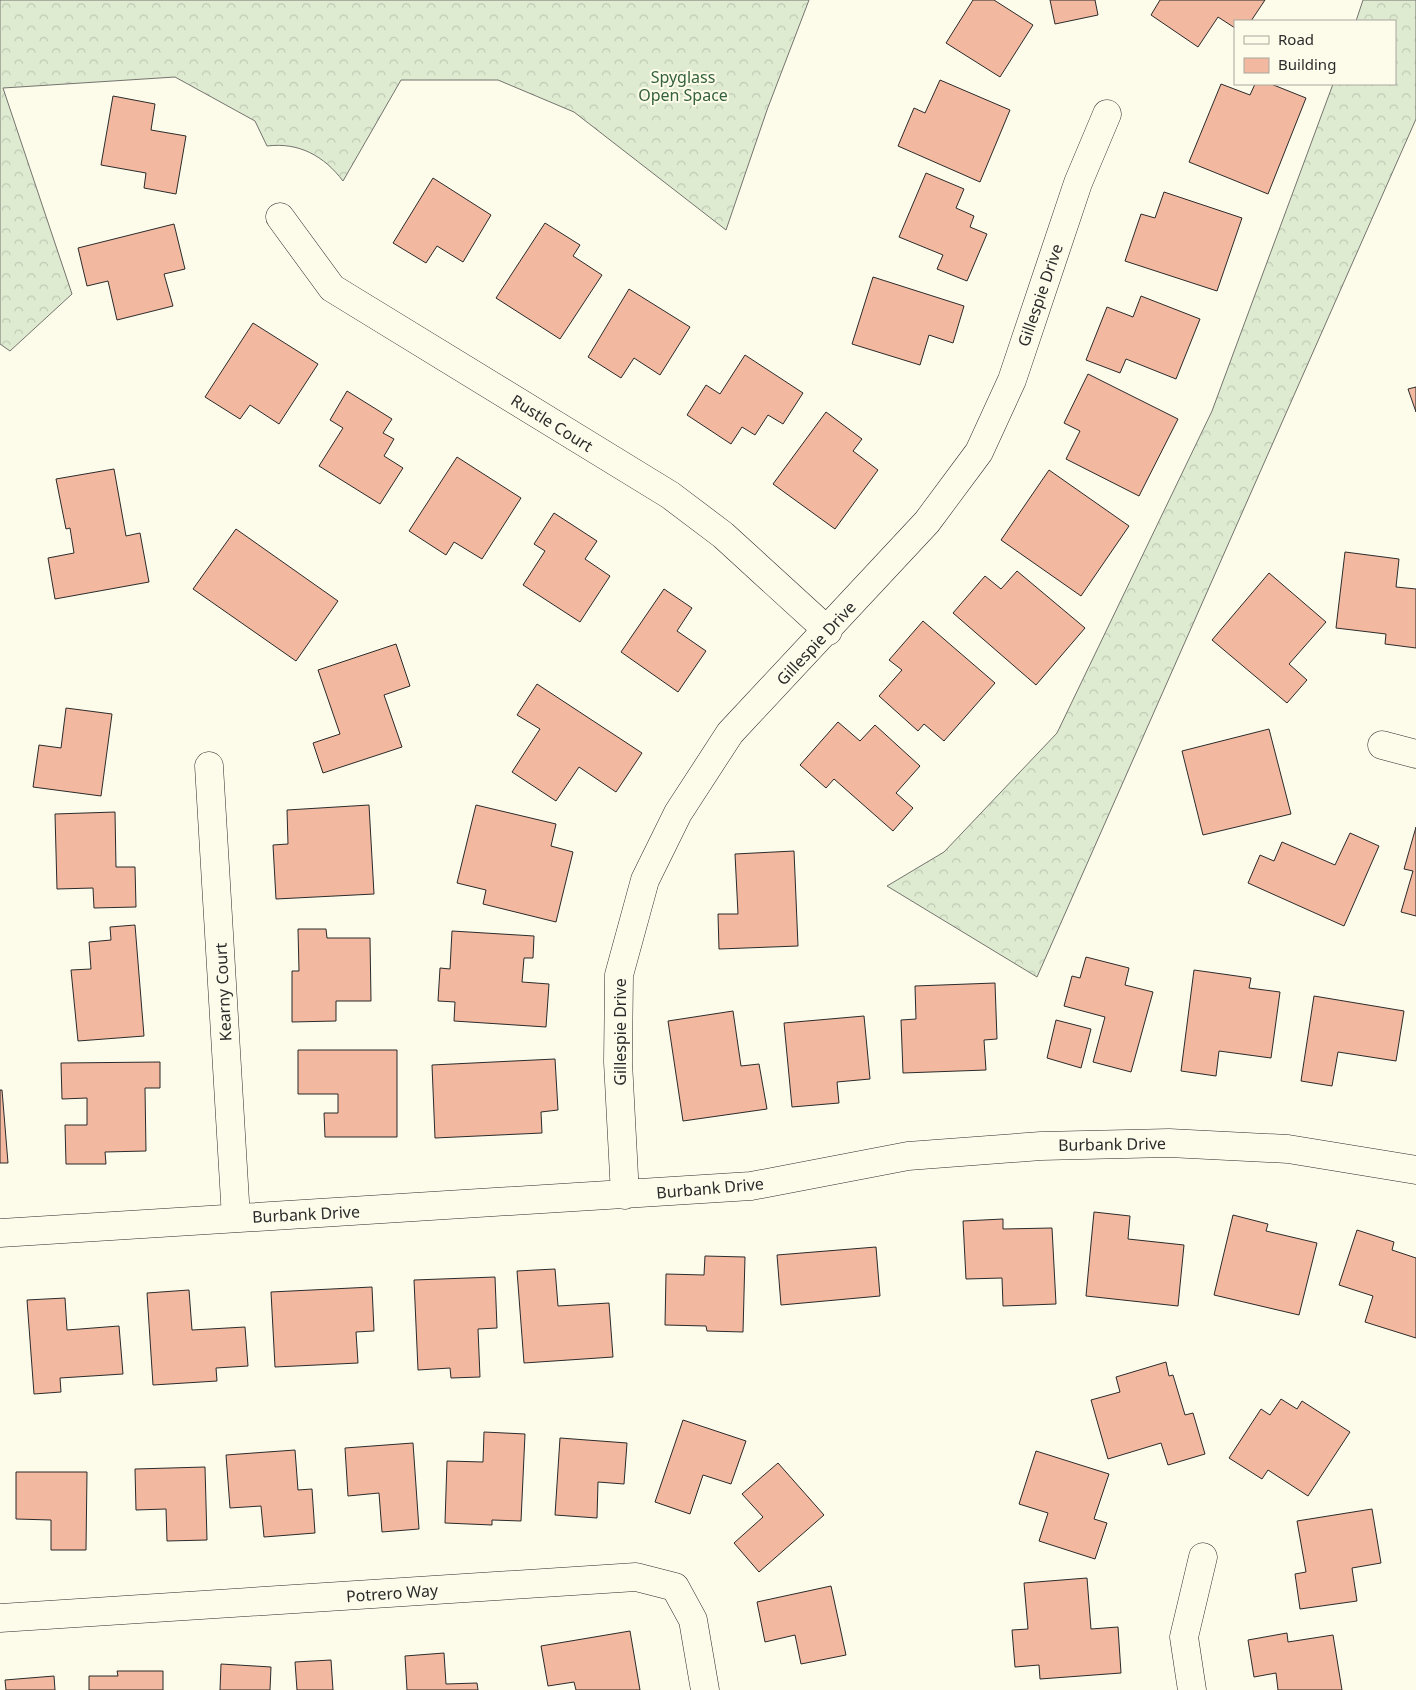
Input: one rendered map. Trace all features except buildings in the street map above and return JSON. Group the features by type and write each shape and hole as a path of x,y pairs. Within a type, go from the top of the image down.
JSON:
{"street":[{"name":"Gillespie Drive","path":"625,1195 618,1062 619,975 646,880 678,813 730,733 927,522 979,452 1012,380 1078,183 1107,114"},
{"name":"Rustle Court","path":"280,217 332,288 670,495 723,536 828,630"},
{"path":"1382,745 1416,754"},
{"name":"Kearny Court","path":"209,766 236,1218"},
{"name":"Burbank Drive","path":"0,1233 752,1186 908,1156 1041,1146 1168,1143 1288,1149 1416,1170"},
{"path":"1192,1690 1184,1637 1203,1556"},
{"name":"Potrero Way","path":"0,1618 636,1577 675,1587 693,1620 705,1690"}],"green space":[{"name":"Spyglass Open Space","path":"0,0 809,0 767,110 726,230 574,112 498,80 401,80 343,181 328,164 310,153 290,146 267,146 255,121 175,77 3,88 72,294 10,351 0,344"},
{"path":"1363,0 1416,0 1416,119 1037,977 887,886 944,852 1057,733 1212,411 1333,85 1396,85 1396,20 1356,20"}]}
